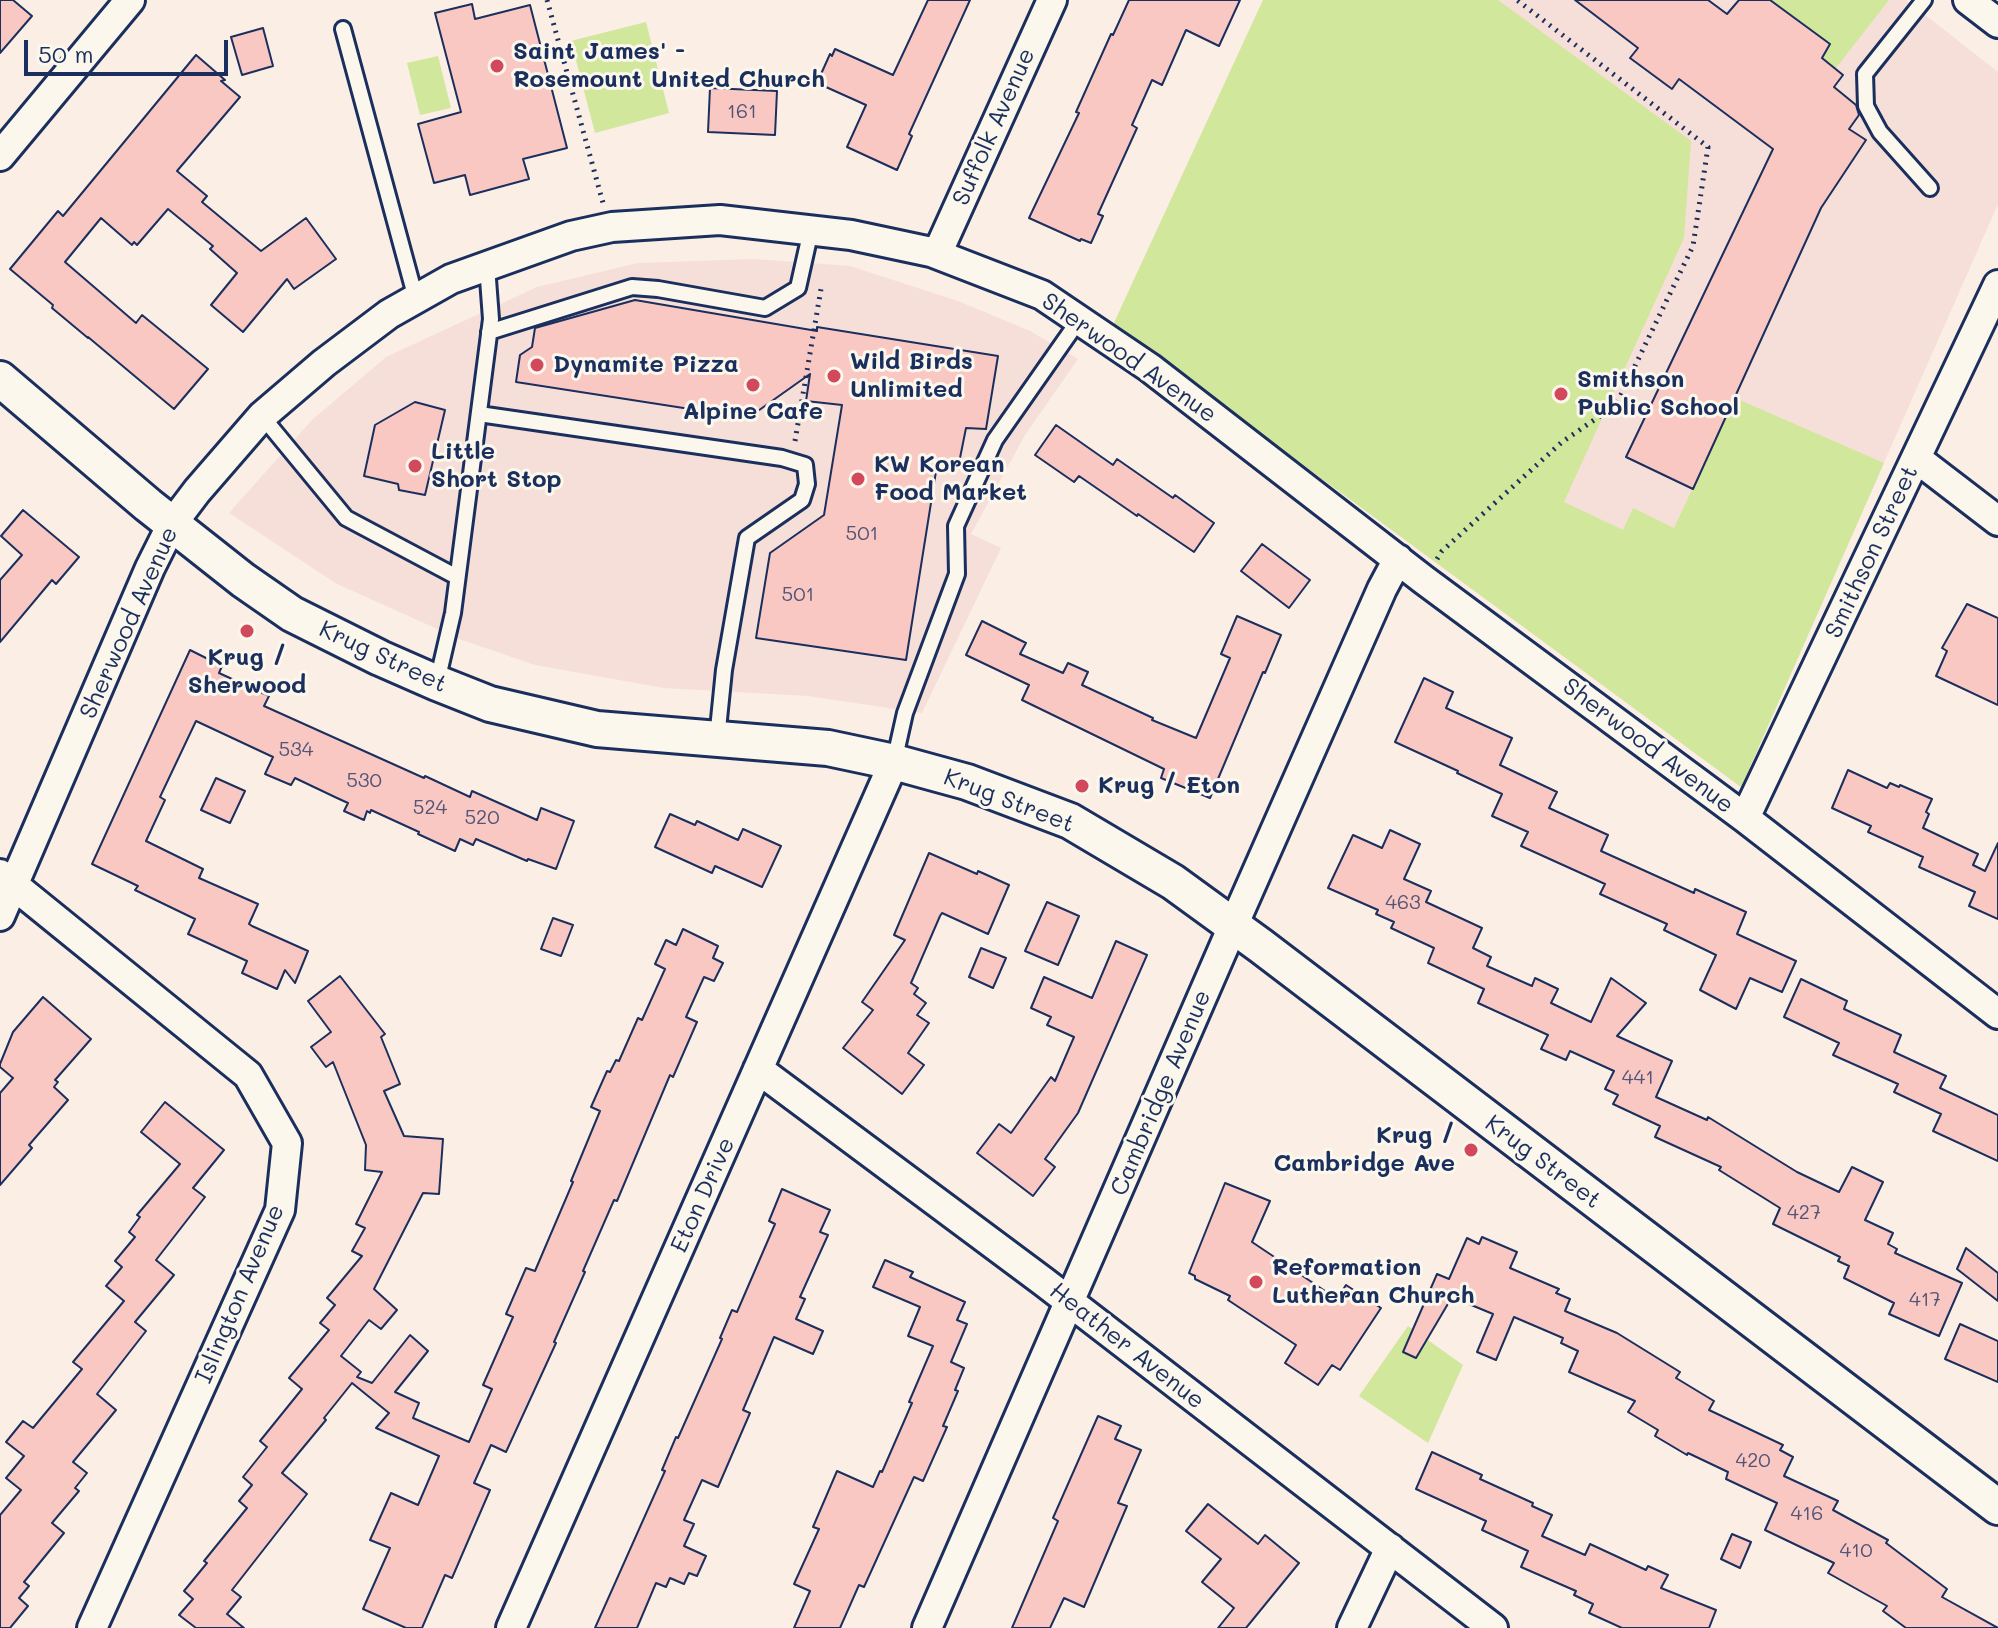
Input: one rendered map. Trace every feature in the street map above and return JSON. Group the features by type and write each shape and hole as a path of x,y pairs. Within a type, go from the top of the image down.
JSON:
{"street":[{"name":"Suffolk Avenue","path":"937,254 1052,0"},
{"path":"1968,0 1998,23"},
{"path":"0,156 123,2"},
{"name":"Sherwood Avenue","path":"0,916 7,880 172,524 262,416 324,363 389,314 451,279 571,236 612,227 720,220 851,235 937,254 1042,295 1150,368 1398,559 1745,818 1998,1014"},
{"name":"Smithson Street","path":"1745,818 1998,285"},
{"name":"Krug Street","path":"0,379 243,580 292,614 437,683 490,704 597,729 828,748 894,762 967,782 1070,821 1173,882 1233,926 1998,1507"},
{"path":"1916,458 1998,521"},
{"name":"Cambridge Avenue","path":"927,1628 1233,926 1398,559"},
{"name":"Eton Drive","path":"511,1628 894,762"},
{"name":"Islington Avenue","path":"7,880 248,1075 287,1143 280,1210 92,1628"},
{"name":"Heather Avenue","path":"758,1069 1070,1303 1493,1628"},
{"path":"1352,1628 1390,1548"}],"lane":[{"path":"1924,0 1865,74 1865,85 1866,106 1880,132 1930,188"},
{"path":"343,29 416,299"},
{"path":"489,332 632,287 765,308 798,288 811,230"},
{"path":"437,683 453,613 491,319 487,266"},
{"path":"894,762 905,713 957,574 956,526 995,440 1079,320"},
{"path":"479,414 782,458 805,465 807,484 802,500 747,538 724,670 717,740"},
{"path":"262,416 346,518 457,577"}],"path":[{"path":"547,0 612,227"},
{"path":"1434,563 1442,551 1562,442 1616,405 1693,246 1708,147 1517,0"},
{"path":"792,461 824,276"}],"shaded area":[{"name":"Smithson Public School","path":"1263,0 1906,0 1998,72 1998,204 1741,787 1113,325"},
{"path":"754,259 850,266 958,301 1030,331 1078,359 1025,435 971,534 1001,548 922,713 808,696 664,688 535,665 462,640 337,584 229,513 312,420 386,357 537,287 638,263"}],"green space":[{"name":"Smithson Public School","path":"1263,0 1498,0 1691,141 1684,238 1564,502 1623,530 1633,508 1674,528 1735,398 1884,463 1741,787 1113,325"},
{"path":"1770,0 1889,0 1835,69 1821,59"},
{"path":"646,22 669,113 595,133 571,41"},
{"path":"438,56 451,108 420,115 407,63"},
{"path":"1408,1326 1463,1365 1428,1443 1359,1396"}],"building":[{"path":"0,0 13,0 32,16 0,53"},
{"path":"928,0 970,0 909,134 912,136 897,170 847,147 866,105 817,83 835,49 893,75"},
{"path":"1129,0 1240,0 1219,46 1186,30 1162,85 1152,80 1132,125 1137,128 1098,214 1103,216 1091,243 1029,218"},
{"path":"1575,0 1708,0 1727,14 1739,0 1770,0 1830,44 1822,58 1843,75 1834,87 1856,105 1859,115 1849,129 1866,140 1821,208 1693,489 1626,457 1773,149 1679,79 1672,89 1630,58 1638,48"},
{"name":"Saint James' - Rosemount United Church","path":"472,4 475,19 530,5 567,148 523,159 529,179 470,195 465,175 434,183 418,124 461,112 435,13"},
{"path":"263,28 273,66 242,75 231,37"},
{"path":"196,55 240,97 177,171 207,196 202,202 261,251 306,218 336,259 294,289 287,279 243,332 211,305 237,273 210,249 213,246 168,209 137,245 134,242 132,245 101,218 65,262 136,323 142,315 208,369 174,409 10,269 58,211 63,216"},
{"path":"710,88 777,91 775,135 708,132"},
{"path":"635,300 817,331 817,327 998,356 986,429 966,428 958,468 937,465 906,660 756,638 770,553 824,515 842,405 806,401 810,374 748,418 516,382 520,355 532,347 535,328"},
{"path":"415,402 445,410 425,495 399,490 398,484 364,476 375,425"},
{"path":"1056,425 1113,465 1117,459 1214,523 1194,552 1079,476 1074,482 1035,455"},
{"path":"23,510 79,557 56,584 52,580 0,642 0,580 22,555 1,536"},
{"path":"1262,544 1310,580 1289,608 1241,571"},
{"path":"1967,604 1998,618 1998,705 1936,676 1947,651 1942,648"},
{"path":"1237,616 1281,635 1210,798 1161,778 1164,769 1022,700 1029,685 966,655 982,621 1026,643 1020,654 1063,673 1068,663 1088,672 1082,685 1196,738 1230,658 1221,654"},
{"path":"190,650 222,666 219,673 269,696 264,706 424,778 470,797 472,791 537,820 541,808 574,821 556,869 527,861 476,839 473,845 460,839 455,851 371,810 370,813 367,811 364,820 344,811 348,803 295,778 291,785 265,774 273,757 196,721 160,797 165,800 146,841 203,869 199,878 258,904 249,924 308,951 295,983 285,970 277,989 242,973 247,961 188,934 195,919 135,890 138,886 92,864"},
{"path":"1424,678 1453,692 1446,708 1512,738 1500,765 1557,792 1549,808 1608,835 1601,851 1694,893 1695,889 1746,912 1737,934 1796,961 1782,992 1750,978 1736,1009 1700,990 1716,955 1664,930 1667,924 1600,894 1605,884 1521,846 1528,832 1492,816 1502,794 1395,742"},
{"path":"1848,770 1887,788 1890,783 1900,785 1932,799 1923,828 1978,854 1973,865 1985,871 1998,843 1998,919 1969,906 1975,892 1919,867 1923,857 1868,832 1871,826 1832,808"},
{"path":"216,778 245,791 230,823 201,810"},
{"path":"670,814 695,825 697,821 738,840 743,829 781,846 762,887 715,866 712,873 655,847"},
{"path":"1390,830 1420,844 1404,879 1431,891 1426,902 1482,928 1473,948 1491,957 1487,966 1532,986 1535,978 1558,989 1551,1003 1591,1022 1611,978 1646,1003 1617,1036 1672,1061 1656,1097 1707,1120 1708,1117 1797,1172 1839,1192 1852,1167 1883,1182 1865,1220 1893,1233 1888,1244 1897,1249 1895,1253 1962,1283 1939,1336 1889,1314 1894,1303 1844,1278 1849,1266 1838,1261 1840,1257 1773,1224 1780,1208 1719,1170 1721,1167 1655,1137 1660,1126 1613,1104 1618,1095 1605,1089 1614,1071 1570,1051 1566,1060 1541,1049 1548,1035 1478,1003 1484,989 1428,963 1434,948 1391,928 1394,922 1376,914 1378,910 1328,888 1353,835 1382,848"},
{"path":"929,853 1009,885 988,934 942,913 940,916 911,983 918,988 914,994 926,1003 917,1015 929,1023 908,1053 924,1065 902,1094 843,1048 873,1010 862,1002 905,940 894,935"},
{"path":"1047,902 1079,916 1058,965 1025,951"},
{"path":"553,918 573,925 561,956 541,949"},
{"path":"683,929 718,946 713,958 723,963 714,981 704,977 686,1017 697,1022 673,1077 670,1075 617,1201 614,1200 556,1343 506,1452 491,1445 474,1483 490,1490 452,1578 445,1575 422,1628 406,1628 363,1609 390,1548 370,1540 391,1493 418,1505 439,1456 376,1428 389,1413 352,1383 282,1473 307,1494 232,1590 241,1597 227,1614 244,1628 196,1628 179,1615 193,1599 184,1591 247,1508 239,1501 252,1485 243,1477 267,1447 260,1441 302,1389 289,1378 329,1330 320,1323 335,1305 327,1298 362,1256 352,1251 365,1228 356,1224 382,1172 365,1170 366,1145 333,1062 326,1067 311,1047 331,1032 308,1001 340,976 385,1034 381,1037 400,1084 384,1091 404,1136 443,1139 439,1194 423,1193 374,1289 397,1310 381,1329 369,1320 341,1356 361,1372 357,1377 372,1383 410,1335 428,1351 395,1392 419,1403 413,1418 469,1442 492,1389 483,1385 513,1317 506,1314 526,1268 535,1271 600,1111 591,1107 607,1071 610,1072 616,1060 619,1061 638,1018 642,1020 665,969 655,964 666,940 676,945"},
{"path":"1116,941 1147,955 1078,1113 1045,1159 1055,1167 1033,1196 977,1153 999,1124 1011,1133 1051,1077 1055,1081 1074,1037 1047,1025 1051,1017 1031,1008 1044,977 1092,998"},
{"path":"981,948 1006,958 993,988 969,977"},
{"path":"1801,979 1847,1001 1844,1009 1901,1035 1894,1052 1946,1076 1940,1088 1998,1115 1998,1161 1933,1131 1941,1114 1894,1092 1898,1084 1833,1055 1839,1043 1784,1017"},
{"path":"43,997 91,1039 55,1080 58,1082 54,1087 68,1100 0,1185 0,1093 13,1078 0,1064 13,1032"},
{"path":"165,1102 224,1150 193,1188 205,1197 156,1260 174,1275 135,1322 146,1331 97,1394 116,1410 73,1462 87,1473 75,1488 79,1491 52,1523 64,1533 24,1582 29,1586 19,1598 28,1606 10,1628 0,1628 0,1515 21,1490 6,1478 24,1456 6,1442 23,1421 33,1428 82,1369 73,1362 124,1301 106,1286 122,1267 115,1261 135,1237 129,1232 140,1217 137,1215 180,1164 141,1132"},
{"name":"Reformation Lutheran Church","path":"1225,1183 1270,1201 1252,1242 1337,1299 1346,1285 1381,1308 1340,1370 1332,1365 1318,1385 1285,1363 1296,1345 1228,1300 1230,1296 1189,1273"},
{"path":"782,1189 830,1210 820,1232 828,1235 800,1297 805,1299 796,1319 823,1331 813,1354 774,1337 743,1410 750,1413 718,1487 702,1480 684,1520 694,1524 684,1546 706,1556 697,1576 689,1573 684,1584 670,1578 666,1587 656,1583 637,1628 595,1628 732,1310 737,1312 775,1224 769,1221"},
{"path":"1482,1237 1517,1252 1510,1268 1559,1289 1556,1293 1570,1299 1565,1311 1617,1333 1680,1372 1676,1378 1714,1401 1709,1410 1783,1445 1780,1450 1793,1457 1784,1476 1838,1501 1833,1510 1888,1540 1886,1543 1947,1589 1942,1597 1998,1628 1906,1628 1883,1611 1887,1606 1828,1573 1834,1563 1765,1530 1777,1503 1726,1479 1728,1472 1687,1455 1655,1436 1658,1430 1628,1412 1635,1401 1569,1372 1578,1351 1561,1343 1563,1338 1514,1317 1496,1360 1477,1352 1493,1314 1452,1297 1416,1358 1403,1352 1437,1274 1449,1279 1467,1238 1479,1244"},
{"path":"1966,1248 1998,1273 1998,1301 1957,1269"},
{"path":"885,1260 913,1272 910,1277 965,1302 957,1320 967,1324 951,1362 964,1368 943,1426 947,1427 923,1481 914,1477 864,1587 859,1585 840,1628 794,1628 810,1591 794,1584 819,1529 813,1527 837,1471 873,1487 912,1403 909,1402 933,1346 908,1336 920,1307 873,1287"},
{"path":"1960,1324 1998,1341 1998,1382 1945,1359"},
{"path":"1098,1416 1121,1426 1115,1439 1141,1450 1118,1503 1127,1506 1084,1607 1064,1598 1050,1628 1012,1628 1058,1521 1053,1518"},
{"path":"1432,1452 1482,1475 1480,1479 1552,1515 1542,1536 1585,1555 1590,1544 1646,1570 1648,1566 1668,1575 1661,1588 1716,1610 1709,1628 1622,1628 1589,1613 1593,1604 1574,1595 1576,1591 1521,1567 1528,1551 1482,1530 1486,1521 1416,1489"},
{"path":"1208,1504 1258,1544 1265,1535 1299,1563 1246,1628 1218,1628 1234,1608 1202,1582 1221,1559 1186,1531"},
{"path":"1732,1534 1751,1542 1740,1568 1721,1559"}],"place":[{"name":"Saint James' - Rosemount United Church","path":"497,66"},
{"name":"Dynamite Pizza","path":"537,365"},
{"name":"Wild Birds Unlimited","path":"834,376"},
{"name":"Alpine Cafe","path":"753,385"},
{"name":"Smithson Public School","path":"1561,394"},
{"name":"Little Short Stop","path":"415,466"},
{"name":"KW Korean Food Market","path":"858,479"},
{"name":"Krug / Sherwood","path":"247,631"},
{"name":"Krug / Eton","path":"1082,786"},
{"name":"Krug / Cambridge Ave","path":"1471,1150"},
{"name":"Reformation Lutheran Church","path":"1256,1282"}]}
